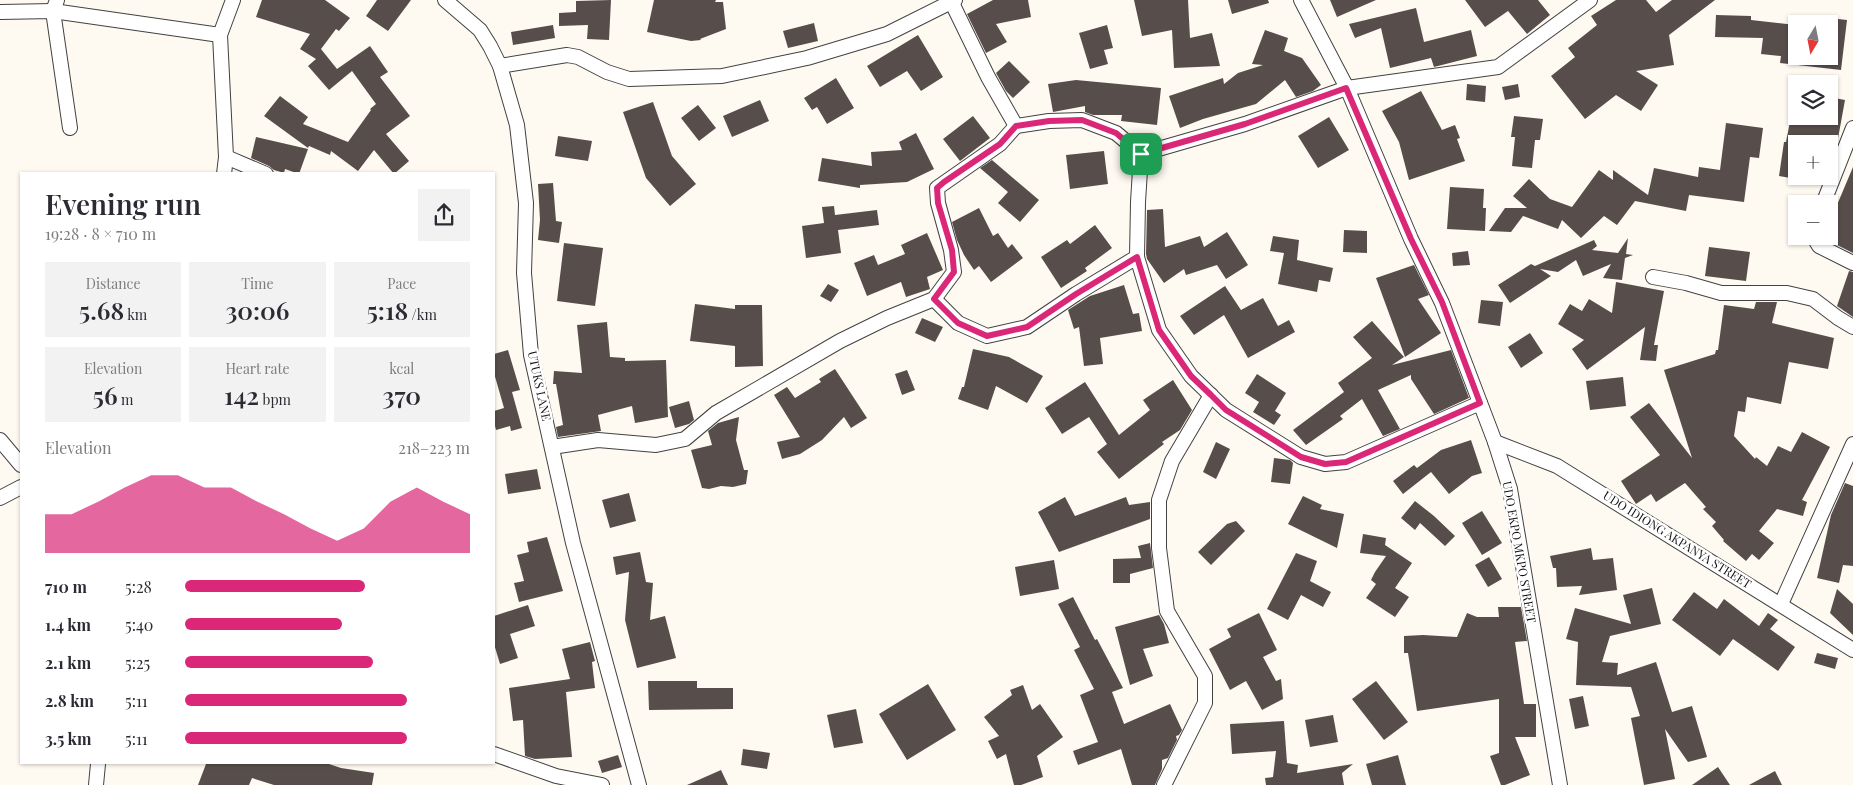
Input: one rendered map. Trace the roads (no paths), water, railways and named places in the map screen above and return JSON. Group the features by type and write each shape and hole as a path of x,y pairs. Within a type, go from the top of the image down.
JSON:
{"street":[{"path":"224,172 226,157 220,35 233,0"},
{"name":"UDO EKPO MKPO STREET","path":"1300,0 1346,88 1411,239 1442,302 1495,442 1510,489 1560,785"},
{"path":"1141,154 1245,124 1346,88 1498,67 1590,0"},
{"name":"UTUKS LANE","path":"448,1 480,30 490,46 500,66 517,125 526,203 524,273 531,355 574,543 639,785"},
{"path":"500,66 567,55 578,57 607,72 629,79 722,76 806,58 887,34 953,1 988,77 1016,126"},
{"path":"0,12 55,6 220,35"},
{"path":"55,6 70,128"},
{"path":"552,447 598,440 656,445 685,439 716,413 840,341 887,318 934,299 954,272 952,250 938,203 937,188 1000,144 1016,126 1049,121 1082,120 1116,133 1141,154"},
{"path":"1827,195 1853,128"},
{"path":"1141,154 1137,257 1159,330 1191,376 1226,410 1301,457 1325,464 1346,462 1480,403"},
{"path":"226,157 261,172"},
{"path":"1818,245 1853,263"},
{"path":"934,299 958,323 987,336 1027,327 1076,294 1137,257"},
{"path":"1653,277 1686,283 1720,293 1787,293 1813,299 1838,318 1853,326"},
{"path":"1164,785 1205,703 1205,676 1168,611 1159,548 1159,500 1172,461 1211,395"},
{"path":"0,440 20,464"},
{"name":"UDO IDIONG AKPANYA STREET","path":"1495,442 1557,466 1853,650"},
{"path":"1781,604 1853,444"},
{"path":"0,498 20,488"},
{"path":"495,754 556,776 602,785"},
{"path":"96,785 98,764"}]}
